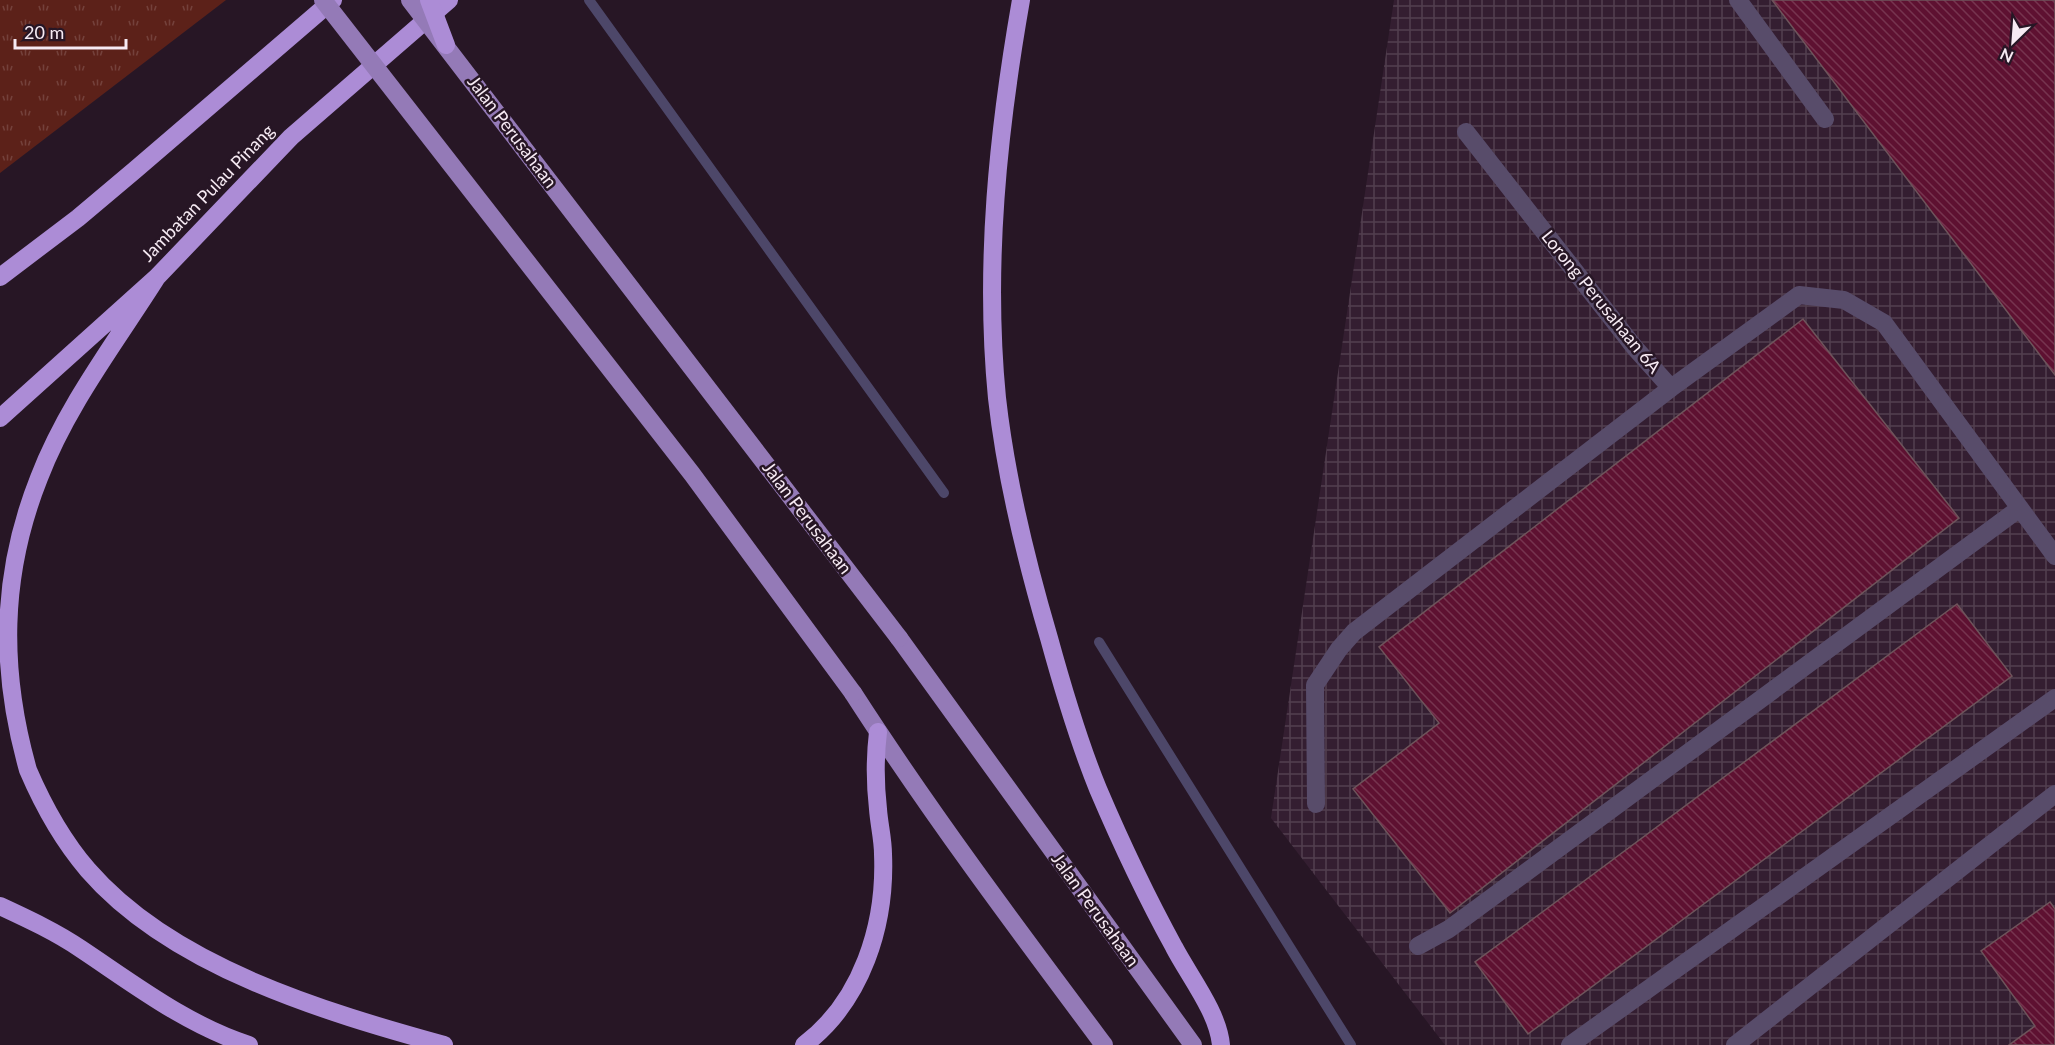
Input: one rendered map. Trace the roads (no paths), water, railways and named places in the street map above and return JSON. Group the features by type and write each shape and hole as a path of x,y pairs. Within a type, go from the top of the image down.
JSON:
{"highway":[{"path":"0,277 78,218 333,0"},
{"path":"429,0 446,45"},
{"name":"Jambatan Pulau Pinang","path":"0,418 157,277 291,137 449,0"},
{"path":"1021,0 1004,107 992,264 994,356 1003,441 1026,558 1076,730 1119,838 1169,939 1214,1019 1220,1033 1221,1045"},
{"path":"157,277 71,411 39,476 18,538 4,602 1,632 4,686 17,745 49,813 70,848 111,893 140,917 174,940 220,966 262,985 365,1023 444,1045"},
{"path":"804,1045 834,1017 849,996 872,944 884,883 876,779 875,751 878,732"},
{"path":"0,906 40,925 80,949 159,1002 195,1022 249,1045"}],"main road":[{"path":"323,0 692,474 853,693 1011,920 1104,1045"},
{"name":"Jalan Perusahaan","path":"410,0 899,638 1193,1045"}],"street":[{"path":"1738,0 1825,119"},
{"name":"Lorong Perusahaan 6A","path":"1466,132 1635,348 1671,388 1799,295 1844,300 1884,323 2055,556"},
{"path":"1316,804 1315,685 1339,649 1354,632 1671,388"},
{"path":"1418,946 1449,929 2020,508"},
{"path":"1570,1045 2055,698"},
{"path":"1736,1045 2055,794"}],"waterway":[{"path":"589,0 944,493"},
{"path":"1099,642 1351,1045"}]}
